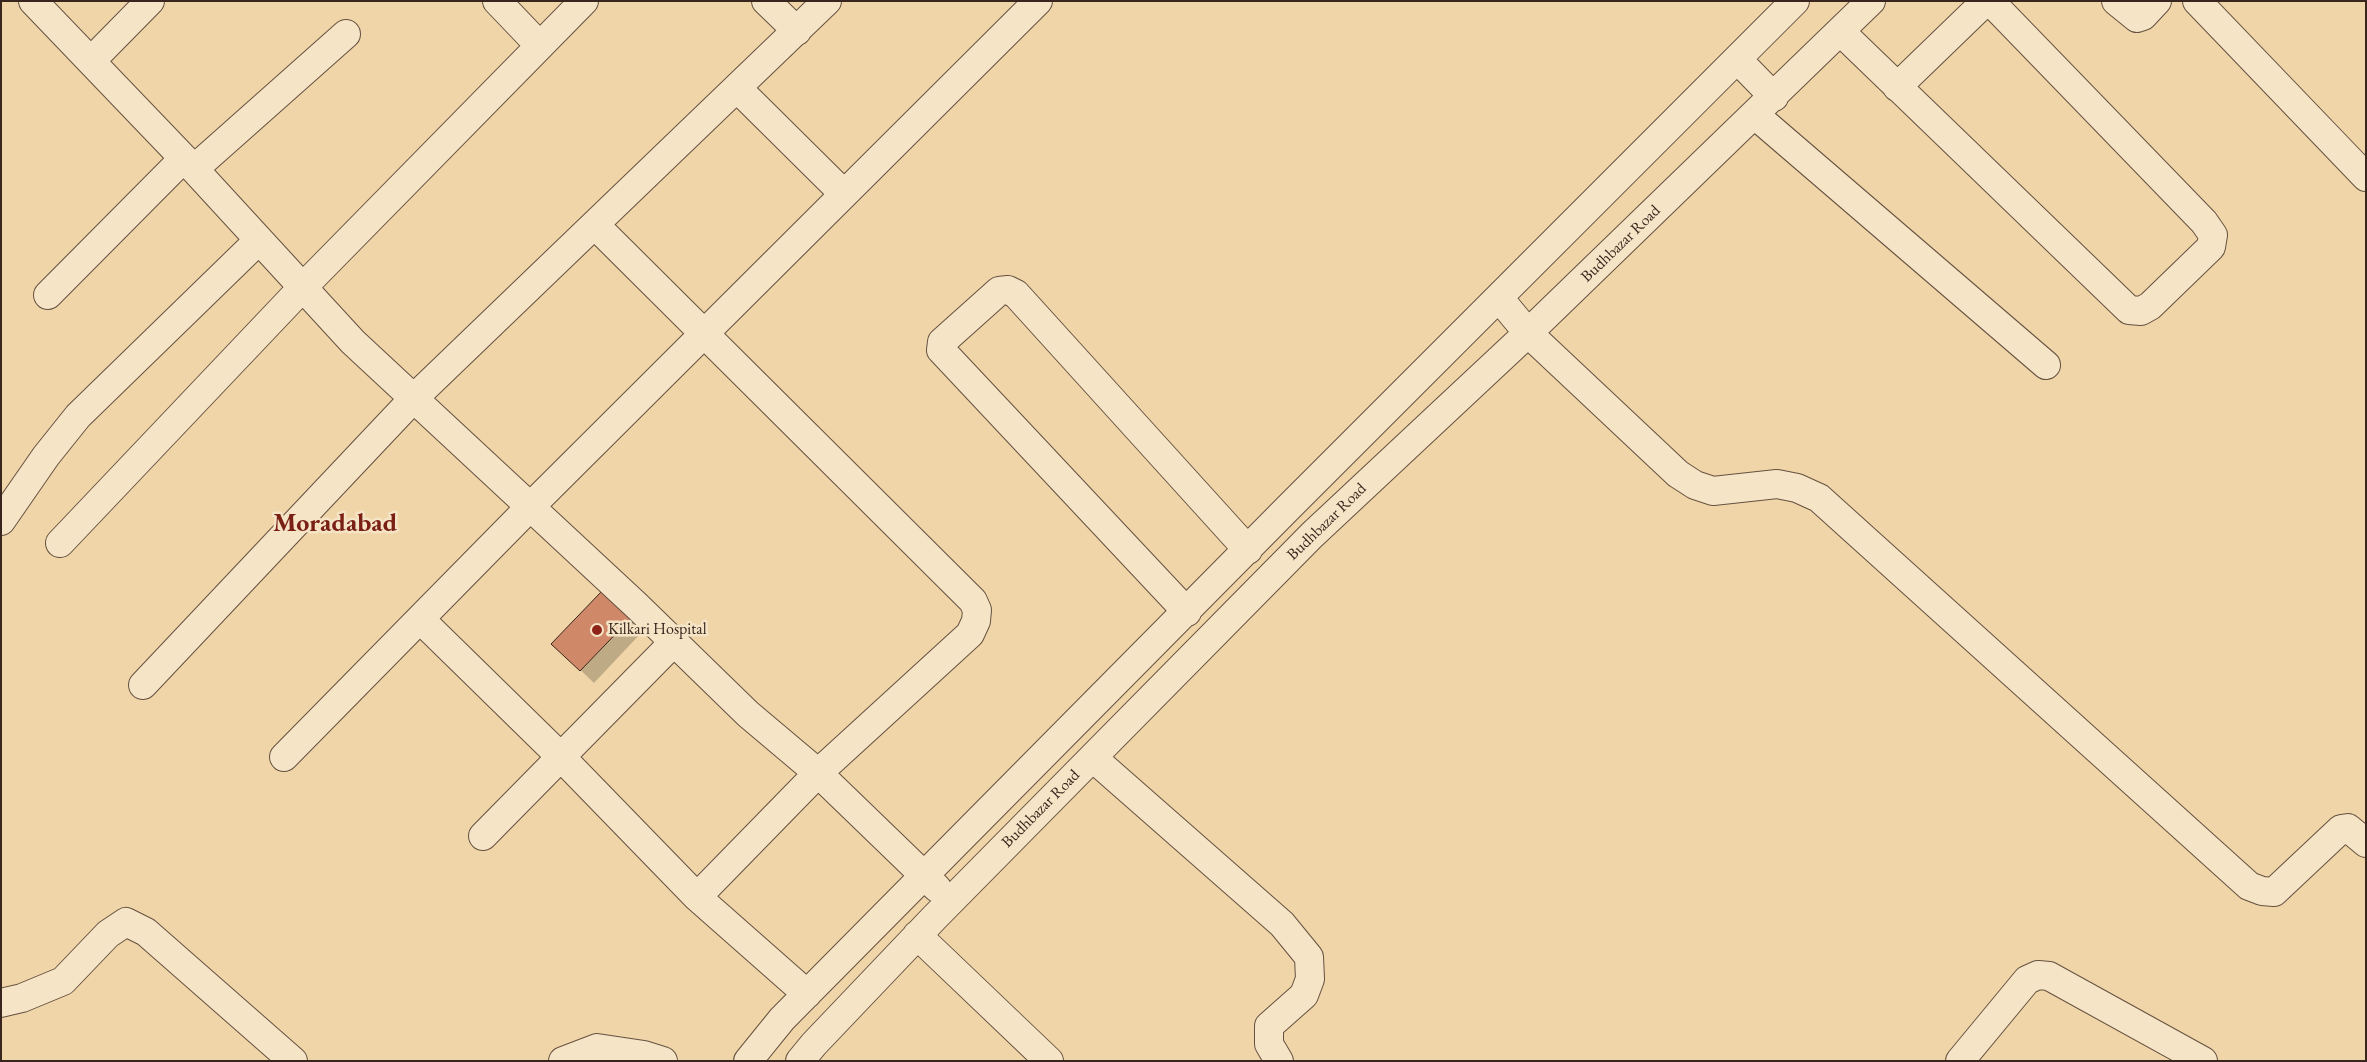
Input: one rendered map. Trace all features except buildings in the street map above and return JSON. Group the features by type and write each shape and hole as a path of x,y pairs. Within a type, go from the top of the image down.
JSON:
{"street":[{"path":"33,1 353,342 674,642 748,714 818,773 951,901"},
{"path":"91,61 150,1"},
{"path":"498,1 540,46"},
{"path":"60,543 303,287 584,1"},
{"path":"766,1 797,31"},
{"path":"143,685 414,398 827,1"},
{"path":"284,758 530,507 1038,1"},
{"path":"748,1061 768,1033 1795,1"},
{"name":"Budhbazar Road","path":"807,1052 917,935 1312,536 1528,333 1872,1"},
{"path":"1897,87 1986,1"},
{"path":"1841,32 2129,310 2141,311 2150,306 2211,247 2213,235 2204,222 1990,1"},
{"path":"2116,1 2137,18 2143,16 2158,1"},
{"path":"2197,1 2366,176"},
{"path":"48,294 188,164 346,34"},
{"path":"1737,59 1764,106 2046,365"},
{"path":"737,88 844,194"},
{"path":"595,225 703,335 972,601 977,610 976,621 970,634 818,773 697,897"},
{"path":"1,521 46,456 78,416 259,240"},
{"path":"1187,612 941,350 942,342 999,292 1008,290 1016,294 1248,550"},
{"path":"1499,298 1528,333 1678,474 1695,485 1713,491 1777,484 1797,488 1819,498 2249,886 2262,891 2274,892 2341,829 2348,828 2366,843"},
{"path":"420,619 561,757 697,897 807,994"},
{"path":"483,836 674,642"},
{"path":"1049,750 1084,766 1282,924 1309,958 1310,979 1304,995 1269,1026 1269,1044 1279,1061"},
{"path":"1,1003 22,998 64,981 108,934 126,922 146,932 293,1061"},
{"path":"917,935 1049,1061"},
{"path":"1960,1061 2027,980 2038,975 2049,976 2203,1061"},
{"path":"782,1019 807,1052"},
{"path":"563,1061 597,1048 644,1055 663,1061"}],"place":[{"name":"Kilkari Hospital","path":"597,630"}],"district":[{"name":"Moradabad","path":"335,524"}]}
